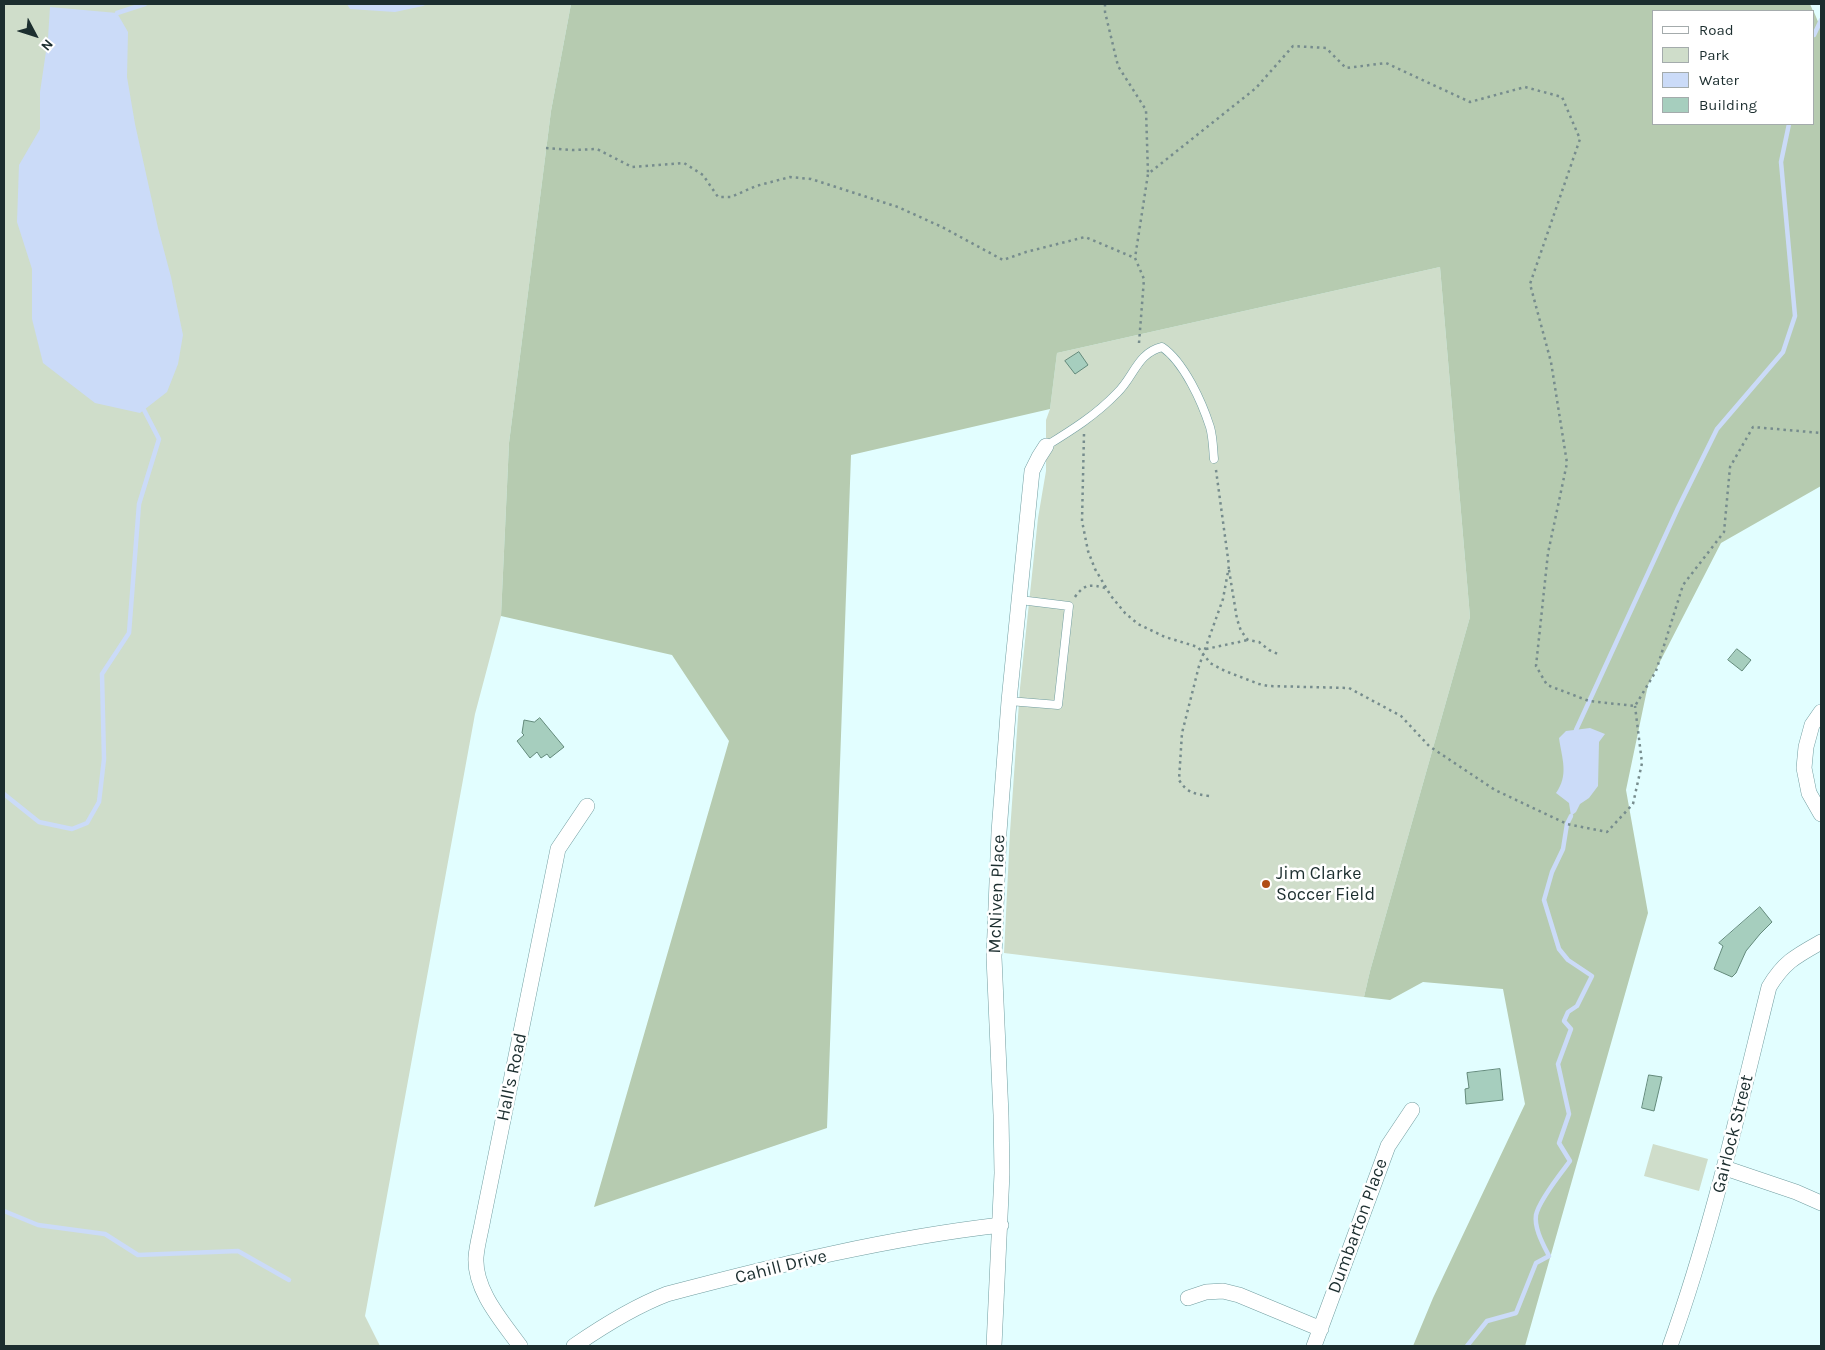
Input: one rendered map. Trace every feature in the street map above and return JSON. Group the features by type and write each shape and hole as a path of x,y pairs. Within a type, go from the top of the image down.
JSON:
{"street":[{"name":"McNiven Place","path":"994,1346 1002,1173 1002,1115 994,957 999,832 1009,701 1032,471 1046,446"},
{"path":"1821,712 1812,725 1806,747 1804,768 1809,793 1821,814"},
{"name":"Hall's Road","path":"520,1346 483,1289 478,1274 476,1258 558,849 587,806"},
{"name":"Gairlock Street","path":"1670,1346 1688,1296 1724,1168 1769,987 1779,971 1791,959 1821,942"},
{"name":"Dumbarton Place","path":"1314,1346 1388,1146 1412,1110"},
{"path":"1724,1168 1796,1192 1821,1203"},
{"name":"Cahill Drive","path":"574,1346 616,1318 650,1300 667,1294 881,1243 921,1235 1001,1225"},
{"path":"1188,1298 1206,1292 1223,1291 1239,1295 1321,1329"}],"lane":[{"path":"1046,446 1084,422 1119,392 1138,362 1146,354 1162,348 1175,359 1192,388 1210,429 1214,459"},
{"path":"1009,701 1058,705 1069,606 1020,600"}],"path":[{"path":"1105,4 1118,66 1146,110 1148,174 1135,258 1144,280 1139,343"},
{"path":"1148,174 1256,88 1293,46 1326,48 1346,68 1386,63 1470,102 1525,87 1562,97 1580,139 1530,284 1551,362 1567,463 1548,553 1536,666 1547,685 1589,701 1635,706"},
{"path":"546,148 597,149 632,167 684,163 703,175 718,197 731,197 756,186 790,178 811,179 898,207 942,227 1003,260 1085,236 1135,258"},
{"path":"1084,422 1082,521 1088,551 1105,588 1121,608 1138,624 1165,637 1198,647 1210,662 1225,672 1259,684 1268,686 1349,688 1401,716 1429,746 1495,790 1567,824 1606,832 1634,804 1642,763 1635,706 1656,671 1683,585 1724,532 1730,467 1753,427 1821,433"},
{"path":"1214,459 1237,619 1241,631 1248,640"},
{"path":"1209,796 1190,793 1179,780 1182,733 1198,666 1206,649 1223,599 1229,566"},
{"path":"1069,606 1084,587 1105,588"},
{"path":"1206,649 1248,640 1259,642 1278,654"}],"green space":[{"path":"4,4 571,4 551,111 509,443 501,616 475,714 365,1316 380,1346 4,1346"},
{"path":"571,4 1810,4 1813,10 1652,10 1652,125 1815,125 1815,14 1821,29 1821,486 1721,543 1648,685 1626,790 1648,913 1525,1346 1413,1346 1433,1298 1525,1104 1503,989 1423,982 1390,1000 1364,997 1470,617 1440,267 1057,353 1050,409 851,455 827,1128 594,1207 729,741 672,655 501,616 509,443 551,111"},
{"path":"1440,267 1470,617 1364,997 1004,953 1020,688 1038,518 1046,471 1046,420 1050,409 1057,353"},
{"path":"1653,1144 1708,1159 1699,1191 1644,1176"}],"water":[{"path":"347,4 427,4 395,12 350,9"},
{"path":"50,7 117,13 128,32 127,77 135,124 183,335 178,364 167,392 140,413 95,403 43,363 32,319 32,269 17,222 19,165 40,129 40,92 48,38"},
{"path":"1590,728 1605,734 1599,742 1598,786 1571,816 1569,803 1556,793 1563,773 1559,738 1566,731"}],"building":[{"path":"1079,352 1088,365 1075,374 1065,361"},
{"path":"1737,649 1751,660 1742,671 1728,660"},
{"path":"540,718 564,747 550,758 547,754 541,758 537,752 530,758 517,741 524,735 522,733 524,720 534,722"},
{"path":"1760,907 1772,922 1746,951 1736,973 1732,977 1714,969 1723,946 1719,943"},
{"path":"1500,1069 1503,1100 1466,1104 1465,1089 1469,1088 1467,1073"},
{"path":"1649,1075 1662,1077 1654,1111 1642,1108"}],"waterway":[{"path":"117,13 145,4"},
{"path":"1815,33 1821,20"},
{"path":"1576,730 1678,508 1717,429 1783,352 1795,316 1781,162 1789,125"},
{"path":"4,794 39,822 72,829 87,823 99,802 104,759 102,674 129,633 139,504 159,439 144,410"},
{"path":"1467,1346 1487,1321 1516,1313 1536,1263 1549,1256 1538,1231 1536,1215 1546,1194 1570,1161 1559,1143 1569,1114 1558,1064 1571,1029 1564,1021 1568,1012 1577,1006 1592,976 1568,960 1559,949 1544,900 1552,872 1563,849 1567,824 1571,816"},
{"path":"4,1211 38,1225 105,1234 138,1255 238,1251 289,1280"}],"place":[{"name":"Jim Clarke Soccer Field","path":"1266,884"}]}
